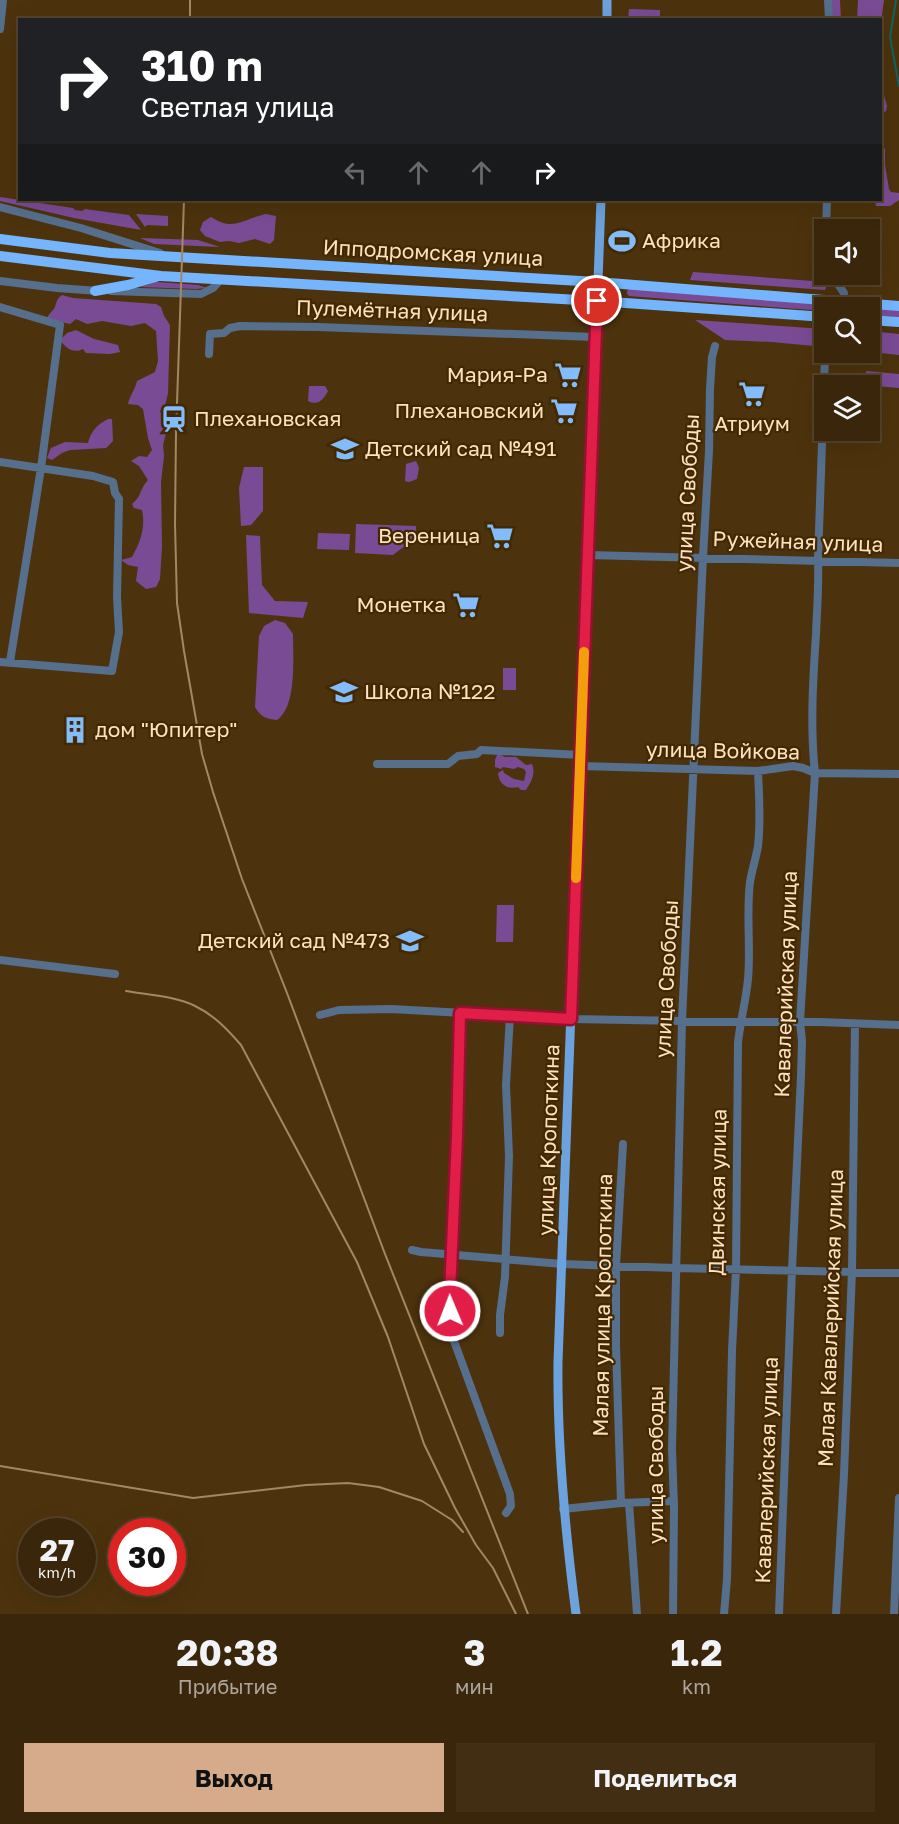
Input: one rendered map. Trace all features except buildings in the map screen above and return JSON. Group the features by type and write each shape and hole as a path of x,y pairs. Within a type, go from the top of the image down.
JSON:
{"highway":[{"name":"Ипподромская улица","path":"0,239 110,253 597,282 814,301"},
{"name":"Ипподромская улица","path":"0,256 161,276 597,301 814,316"},
{"path":"95,291 161,276"},
{"name":"Ипподромская улица","path":"880,305 899,306"},
{"path":"880,321 899,322"}],"main road":[{"path":"606,18 607,0"},
{"name":"улица Кропоткина","path":"576,1614 564,1509 558,1406 601,201"}],"street":[{"path":"0,29 3,0"},
{"path":"828,0 829,18"},
{"path":"826,219 827,201"},
{"path":"0,207 81,228 171,256"},
{"path":"0,281 95,291 201,294 213,288 221,279"},
{"path":"0,307 60,325 41,468 10,662"},
{"name":"Пулемётная улица","path":"209,354 210,334 224,333 230,328 240,326 595,337"},
{"name":"улица Свободы","path":"673,1614 672,1449 682,1021 710,389 715,346"},
{"name":"Кавалерийская улица","path":"779,1614 801,1076 800,1022 814,773 812,749 825,363"},
{"path":"0,462 93,476 113,482 119,499 118,632 112,671 0,662"},
{"name":"Ружейная улица","path":"588,555 899,563"},
{"path":"377,764 448,764 458,756 477,754 481,750 581,755"},
{"name":"улица Войкова","path":"581,766 758,771 793,766 814,773 899,774"},
{"name":"Двинская улица","path":"724,1614 736,1269 740,1022 748,980 750,882 758,845 760,804 758,771"},
{"path":"0,960 115,974"},
{"path":"320,1015 339,1010 381,1009 571,1019 899,1025"},
{"path":"460,1013 450,1292 451,1329 510,1494 511,1506 506,1513"},
{"path":"501,1333 500,1315 505,1277 509,1156 506,1085 510,1015"},
{"name":"Малая Кавалерийская улица","path":"836,1614 852,1271 855,1024"},
{"name":"Малая улица Кропоткина","path":"623,1144 616,1266 616,1358 625,1503 638,1614"},
{"path":"412,1250 562,1264 899,1273"},
{"path":"894,1614 899,1497"},
{"path":"564,1509 674,1501"}],"shaded area":[{"path":"831,0 840,0 841,18 831,18"},
{"path":"858,0 884,0 882,18 857,18"},
{"path":"629,9 660,10 660,18 628,18"},
{"path":"882,52 884,69 882,89"},
{"path":"882,89 887,106 886,111 882,113"},
{"path":"883,147 889,189 891,192 899,193 899,200 890,206 876,206 875,201 882,201"},
{"path":"0,197 82,211 85,209 129,215 141,230 74,218 0,201"},
{"path":"136,214 168,216 168,226 147,225 145,227"},
{"path":"266,214 276,216 274,240 270,244 255,239 239,243 220,242 205,236 200,230 203,222 211,217 226,224 232,224"},
{"path":"140,238 198,240 220,247 154,244"},
{"path":"693,272 814,281 814,285 827,285 825,290 690,280"},
{"path":"157,282 198,285 207,288 140,287"},
{"path":"630,288 814,302 814,310 629,296 627,291"},
{"path":"62,295 73,298 156,304 161,307 170,325 168,393 165,406 160,411 165,420 166,433 161,482 160,579 156,587 146,589 136,581 138,567 128,565 121,560 132,557 143,529 142,510 134,508 132,504 148,480 139,466 131,461 139,456 147,457 152,450 143,409 138,405 128,404 137,381 155,372 158,361 156,331 145,323 131,326 102,321 87,324 76,319 70,324 47,319"},
{"path":"880,308 899,309 899,317 880,316"},
{"path":"695,320 814,328 814,346 725,340"},
{"path":"76,330 94,339 118,345 120,352 86,353 83,349 76,351 70,349 60,340 67,333"},
{"path":"880,332 899,334 899,355 880,353"},
{"path":"866,371 899,374 899,388 880,386 880,375 866,375"},
{"path":"309,386 325,386 328,391 320,401 315,403 308,401"},
{"path":"108,419 112,419 113,441 106,448 70,450 52,460 47,458 51,448 65,442 88,443 95,429"},
{"path":"416,461 419,468 417,479 405,481 406,464"},
{"path":"244,467 263,467 263,511 251,525 241,526 239,488"},
{"path":"356,524 416,526 416,532 413,532 412,543 393,555 355,553"},
{"path":"318,533 350,534 349,550 317,549"},
{"path":"246,535 260,536 262,585 275,601 308,602 303,618 249,613"},
{"path":"275,620 285,623 293,634 291,693 283,714 277,720 264,717 255,707 259,636 264,626"},
{"path":"503,668 516,668 516,690 503,690"},
{"path":"499,754 505,757 516,757 526,765 532,764 533,775 526,790 507,787 502,783 498,773 503,770 514,779 524,781 526,772 518,767 501,769 495,767 495,760"},
{"path":"497,905 514,905 513,942 496,942"}],"waterway":[{"path":"896,0 890,37 899,86"}],"railway":[{"path":"190,0 190,18"},
{"path":"184,201 176,432 177,603 202,754 242,879 385,1254 528,1614"},
{"path":"126,991 170,998 195,1006 226,1028 241,1045 357,1262 388,1337 424,1444 455,1508 476,1545 493,1568 516,1614"},
{"path":"0,1466 193,1498 306,1485 348,1483 379,1487 422,1501 452,1520 463,1532"}],"slow traffic":[{"path":"576,878 584,652"}],"place":[{"name":"Африка","path":"622,241"},
{"name":"Мария-Ра","path":"568,375"},
{"name":"Атриум","path":"752,394"},
{"name":"Плехановский","path":"564,411"},
{"name":"Плехановская","path":"174,419"},
{"name":"Детский сад №491","path":"345,449"},
{"name":"Вереница","path":"500,536"},
{"name":"Монетка","path":"466,605"},
{"name":"Школа №122","path":"344,692"},
{"name":"дом \"Юпитер\"","path":"75,730"},
{"name":"Детский сад №473","path":"410,941"}],"route":[{"path":"450,1311 460,1013 571,1019 597,301"}]}
